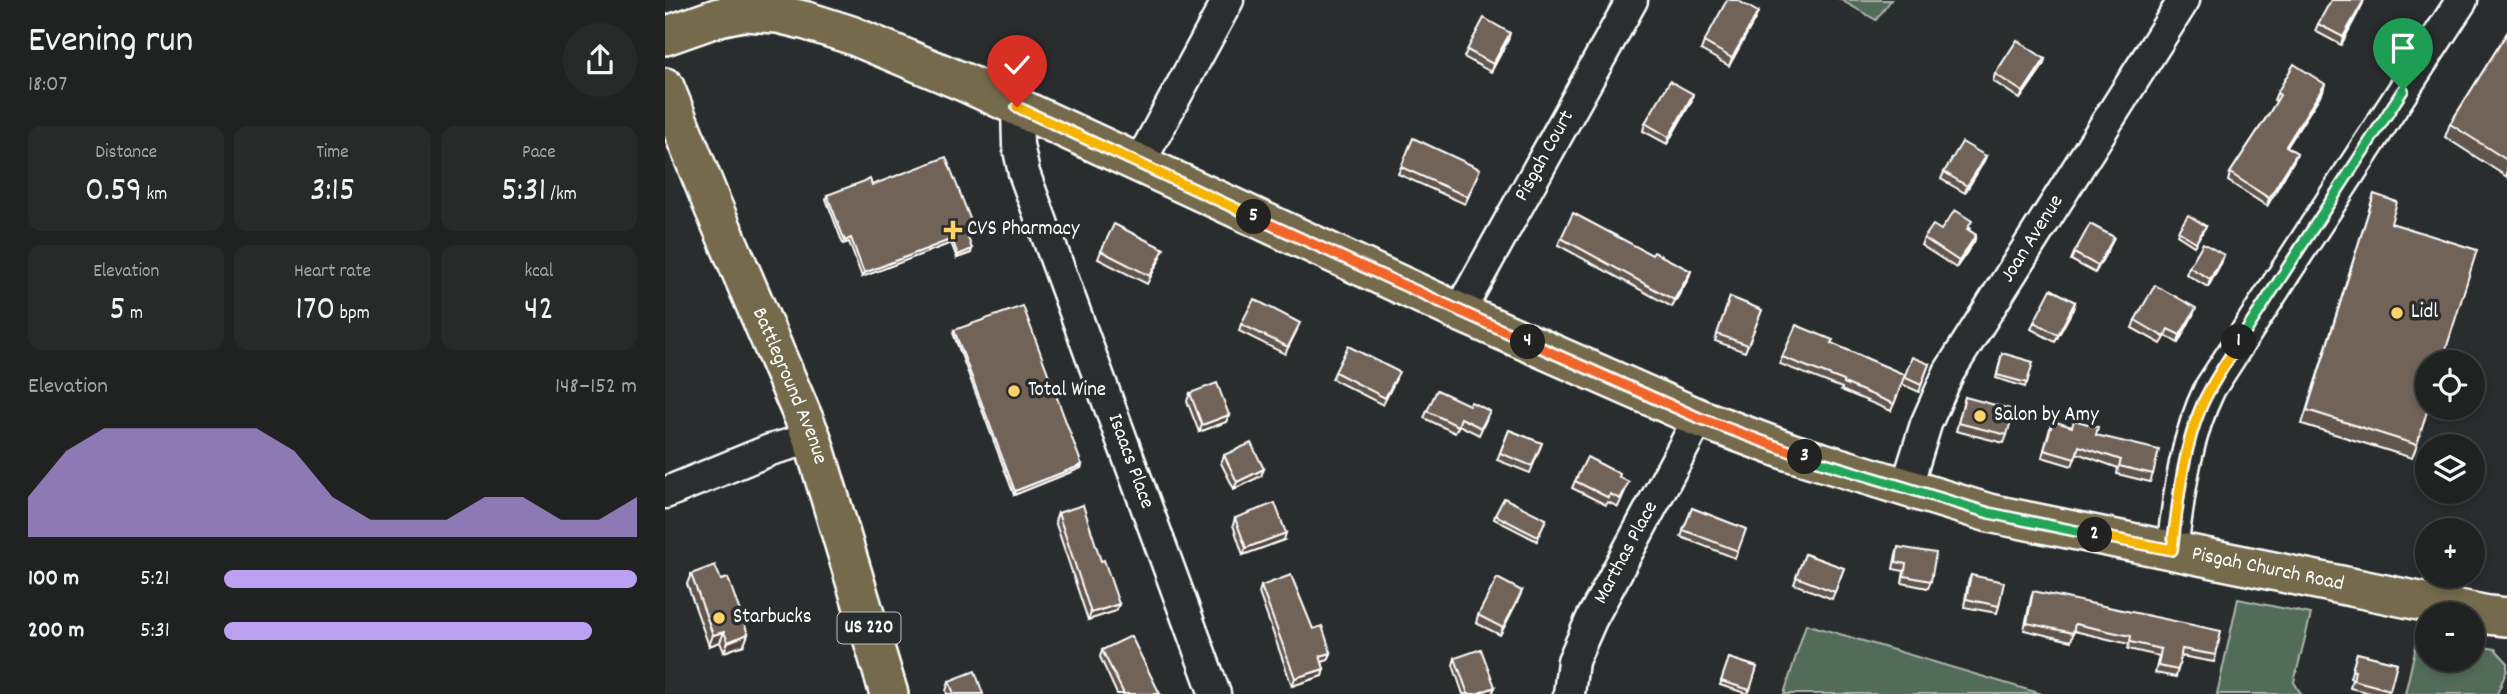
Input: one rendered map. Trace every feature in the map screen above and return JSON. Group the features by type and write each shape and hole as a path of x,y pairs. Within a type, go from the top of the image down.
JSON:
{"main road":[{"path":"812,0 949,76"},
{"name":"Pisgah Church Road","path":"665,36 731,13 755,11 778,14 837,30 949,76 1459,312 1699,418 1790,452 1906,489 1989,513 2507,617"},
{"name":"Battleground Avenue","path":"665,87 812,438 889,694"}],"street":[{"path":"1139,164 1228,0"},
{"name":"Pisgah Court","path":"1459,312 1632,0"},
{"name":"Joan Avenue","path":"1906,489 1926,424 1949,372 2184,0"},
{"path":"2172,550 2188,444 2210,388 2462,0"},
{"name":"Isaacs Place","path":"1017,107 1018,145 1024,173 1216,694"},
{"name":"Marthas Place","path":"1569,694 1573,660 1591,620 1699,418"},
{"path":"665,493 769,450 812,438"}],"green space":[{"path":"1841,0 1891,0 1876,20"},
{"path":"2238,599 2311,614 2294,682 2301,694 2217,694"},
{"path":"1806,624 2042,694 1784,694"},
{"path":"2485,647 2495,649 2507,662 2507,670 2497,694 2405,694 2415,650 2415,672 2485,672"}],"building":[{"path":"1727,0 1737,0 1758,12 1732,58 1704,42"},
{"path":"2331,0 2364,0 2343,37 2318,24"},
{"path":"1484,18 1510,33 1493,64 1467,50"},
{"path":"2507,33 2507,160 2450,124"},
{"path":"2017,40 2045,59 2023,92 1995,74"},
{"path":"2294,64 2325,84 2286,146 2297,153 2269,198 2230,173 2280,95 2277,93"},
{"path":"1670,81 1693,94 1669,137 1645,123"},
{"path":"1413,138 1480,169 1468,197 1401,167"},
{"path":"1962,142 1986,156 1967,186 1944,172"},
{"name":"CVS Pharmacy","path":"946,157 974,229 966,232 972,249 958,255 952,239 864,273 851,238 845,241 827,195 870,179 872,185"},
{"name":"Lidl","path":"2374,194 2397,202 2391,223 2477,250 2446,350 2415,350 2415,420 2424,420 2420,434 2415,434 2415,444 2307,410"},
{"path":"1955,210 1972,221 1967,229 1976,235 1959,261 1924,238 1933,225 1941,230"},
{"path":"1573,213 1652,255 1654,252 1691,271 1674,300 1561,238"},
{"path":"2188,215 2206,226 2196,242 2178,231"},
{"path":"1114,224 1164,249 1150,276 1101,251"},
{"path":"2090,224 2114,237 2098,266 2074,253"},
{"path":"2203,243 2224,255 2210,279 2189,267"},
{"path":"2155,285 2196,308 2180,335 2168,329 2164,337 2135,320"},
{"path":"2051,289 2075,302 2058,335 2034,322"},
{"path":"1730,297 1762,310 1748,345 1717,334"},
{"path":"1254,299 1300,323 1288,347 1241,324"},
{"path":"1023,306 1082,465 1015,491 954,330"},
{"path":"1796,325 1905,375 1912,357 1929,364 1921,385 1904,377 1894,404 1782,357"},
{"path":"1348,346 1399,372 1385,398 1335,372"},
{"path":"2002,353 2033,362 2027,383 1997,375"},
{"path":"1217,383 1229,415 1202,425 1190,393"},
{"path":"1437,390 1469,405 1471,402 1490,411 1481,428 1461,418 1458,426 1427,411"},
{"path":"1965,397 2014,410 2007,435 1958,423"},
{"path":"2074,420 2098,427 2096,435 2159,450 2153,474 2119,466 2121,460 2079,446 2075,459 2044,450 2053,421 2072,427"},
{"path":"1509,430 1542,443 1532,466 1500,453"},
{"path":"1251,443 1264,469 1237,482 1224,455"},
{"path":"1587,457 1620,474 1619,477 1629,482 1620,499 1610,494 1609,498 1575,481"},
{"path":"1504,498 1546,519 1538,537 1495,515"},
{"path":"1275,503 1286,533 1246,548 1235,518"},
{"path":"1083,505 1101,561 1104,560 1119,604 1091,613 1058,513"},
{"path":"1692,508 1746,529 1738,551 1683,530"},
{"path":"1898,547 1936,553 1931,581 1904,576 1906,564 1896,562"},
{"path":"1805,554 1844,568 1835,592 1796,577"},
{"path":"715,565 721,580 728,578 748,634 728,642 724,632 713,635 691,574"},
{"path":"1291,575 1313,629 1322,626 1331,653 1320,656 1324,669 1295,678 1261,586"},
{"path":"1971,575 2004,582 1999,606 1966,599"},
{"path":"1497,578 1522,591 1503,628 1478,615"},
{"path":"2033,591 2221,631 2216,655 2182,649 2178,670 2158,666 2161,649 2130,642 2131,636 2075,624 2073,633 2027,623"},
{"path":"1131,636 1160,694 1124,694 1102,650"},
{"path":"1481,649 1495,687 1468,694 1455,658"},
{"path":"2357,653 2397,663 2390,690 2353,680 2355,671 2352,670"},
{"path":"1729,658 1757,667 1750,690 1721,681"},
{"path":"975,671 983,694 954,694 949,681"}],"place":[{"name":"CVS Pharmacy","path":"953,230"},
{"name":"Lidl","path":"2397,313"},
{"name":"Total Wine","path":"1014,391"},
{"name":"Salon by Amy","path":"1980,416"},
{"name":"Starbucks","path":"719,618"}],"route":[{"path":"1017,107 1459,312 1699,418 1790,452 1989,513 2172,550 2188,444 2210,388 2403,90"}]}
